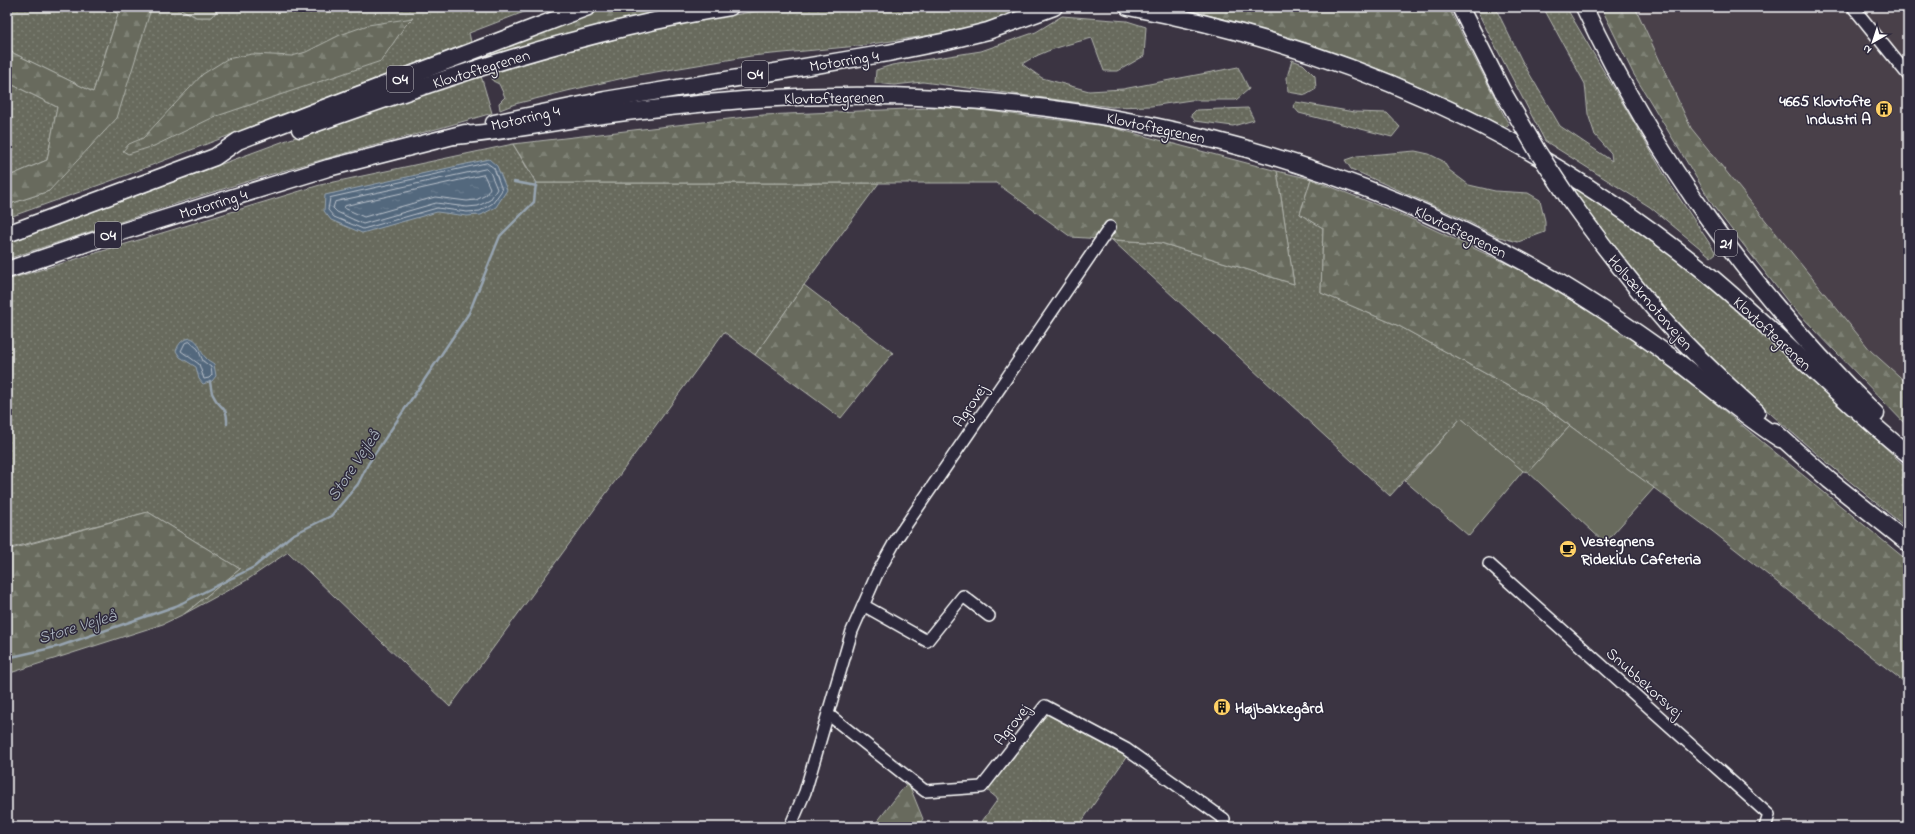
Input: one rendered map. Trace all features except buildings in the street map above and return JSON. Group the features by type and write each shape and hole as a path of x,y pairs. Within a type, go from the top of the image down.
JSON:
{"highway":[{"name":"O4","path":"7,234 215,157 238,141 588,7"},
{"name":"Klovtoftegrenen","path":"215,157 242,150 381,100 501,61 636,26 730,7"},
{"name":"Motorring 4","path":"7,270 108,236 328,168 455,136 497,122 605,100 880,54 947,41 988,30 1054,7"},
{"name":"Klovtoftegrenen","path":"1128,7 1176,16 1233,30 1322,56 1384,80 1442,105 1507,138 1562,169 1601,194 1701,268 1880,432 1908,453"},
{"name":"Holbækmotorvejen","path":"1460,7 1503,92 1538,152 1569,199 1609,254 1668,324 1704,362 1758,413 1780,438 1908,543"},
{"name":"21","path":"1584,7 1603,47 1638,111 1676,173 1708,218 1739,260 1786,317 1838,376 1886,425 1908,453"},
{"name":"Klovtoftegrenen","path":"455,136 500,132 587,118 679,106 752,99 848,96 930,97 1006,102 1092,113 1190,133 1294,162 1346,180 1433,216 1489,243 1601,308 1678,363 1752,421 1780,438"}],"street":[{"path":"1854,7 1908,75"},
{"name":"Agrovej","path":"790,827 805,792 829,715 852,632 877,574 897,538 1110,227"},
{"name":"Snubbekorsvej","path":"1490,564 1770,815 1764,827"},
{"path":"863,606 927,641 963,596 989,616"},
{"name":"Agrovej","path":"829,715 925,791 982,787 1045,706 1126,750 1224,819"}],"shaded area":[{"path":"1634,7 1908,7 1908,384 1871,351 1691,128"}],"green space":[{"path":"7,7 109,7 118,14 93,92 7,50"},
{"path":"109,7 147,7 151,9 117,118 49,191 7,205 7,177 47,160 57,107 7,82 7,50 93,92 118,14"},
{"path":"147,7 177,7 196,17 212,17 220,7 537,7 469,33 471,42 116,179 7,218 7,205 49,191 151,9"},
{"path":"177,7 220,7 212,17 196,17"},
{"path":"288,7 303,7 294,13 287,10"},
{"path":"601,7 683,7 582,31 487,57 486,52"},
{"path":"781,7 1017,7 1023,11 972,29 858,46 751,56 632,76 515,104 500,110 499,103 505,97 499,84 493,81 491,74 565,52 668,26"},
{"path":"1170,7 1448,7 1509,125 1504,127 1424,88 1342,55 1257,28"},
{"path":"1475,7 1495,7 1522,61 1560,126 1612,161 1611,153 1595,135 1588,114 1585,84 1543,7 1566,7 1670,184 1716,253 1711,257 1650,207 1545,141"},
{"path":"1601,7 1635,7 1691,128 1871,351 1908,384 1908,427 1789,303 1714,207 1633,73"},
{"path":"1062,16 1127,21 1146,27 1144,56 1118,71 1104,71 1092,38 1047,51 1022,64 1042,78 1089,91 1123,89 1238,67 1249,89 1236,100 1191,100 1151,106 1112,107 923,82 894,85 875,83 876,70 892,65 981,51 1036,32"},
{"path":"413,18 405,26 381,61 214,117 154,146 128,154 123,151 129,144 143,138 203,74 227,59 252,54 292,56 306,52 340,35 368,25"},
{"path":"1292,60 1303,64 1315,76 1316,89 1306,95 1288,92 1287,77"},
{"path":"481,76 492,113 272,174 7,259 7,243 287,140"},
{"path":"7,82 57,107 47,160 7,177"},
{"path":"1296,102 1354,112 1387,113 1400,127 1392,137 1299,113 1293,106"},
{"path":"956,107 1106,126 1277,171 1294,284 1161,243 1071,237 996,183 537,183 513,144 763,115"},
{"path":"1248,108 1254,120 1233,126 1195,121 1191,115 1196,110"},
{"path":"513,144 536,183 879,183 755,355 724,332 450,707 288,552 247,580 184,614 240,569 148,512 7,549 7,280 320,185"},
{"path":"1415,151 1429,154 1443,161 1449,170 1469,185 1495,191 1528,193 1540,200 1545,221 1545,232 1518,242 1499,237 1461,218 1351,169 1345,160 1357,156"},
{"path":"1277,171 1311,179 1300,214 1323,228 1321,293 1399,326 1539,403 1570,426 1528,472 1523,471 1461,418 1390,496 1112,240 1161,243 1294,284"},
{"path":"1311,179 1405,216 1516,268 1634,337 1908,561 1908,685 1712,531 1539,403 1399,326 1321,293 1323,228 1300,214"},
{"path":"1570,183 1677,258 1774,343 1908,469 1908,529 1846,479 1756,401 1698,346 1630,269 1569,186"},
{"path":"804,285 893,353 841,418 755,355"},
{"path":"1461,418 1523,471 1469,536 1405,481"},
{"path":"1570,426 1654,488 1605,543 1528,472"},
{"path":"148,512 240,569 184,614 163,624 7,674 7,550"},
{"path":"1048,711 1127,756 1078,827 978,827 998,799 987,790"},
{"path":"908,782 923,819 917,827 873,827"}],"water":[{"path":"489,159 497,166 507,190 496,207 481,215 467,216 437,212 362,233 331,220 324,211 325,195"},
{"path":"191,338 197,342 207,359 214,364 216,376 212,381 203,384 199,379 196,367 180,357 176,351 181,342 185,339"}],"waterway":[{"path":"514,182 537,186"},
{"name":"Store Vejleå","path":"7,658 60,646 176,606 254,567 292,535 331,516 358,484 368,464 469,313 500,236 534,202 536,183"},
{"path":"210,382 212,394 225,410 227,424"}],"place":[{"name":"4665 Klovtofte Industri A","path":"1884,109"},
{"name":"Vestegnens Rideklub Cafeteria","path":"1568,549"},
{"name":"Højbakkegård","path":"1222,707"}]}
